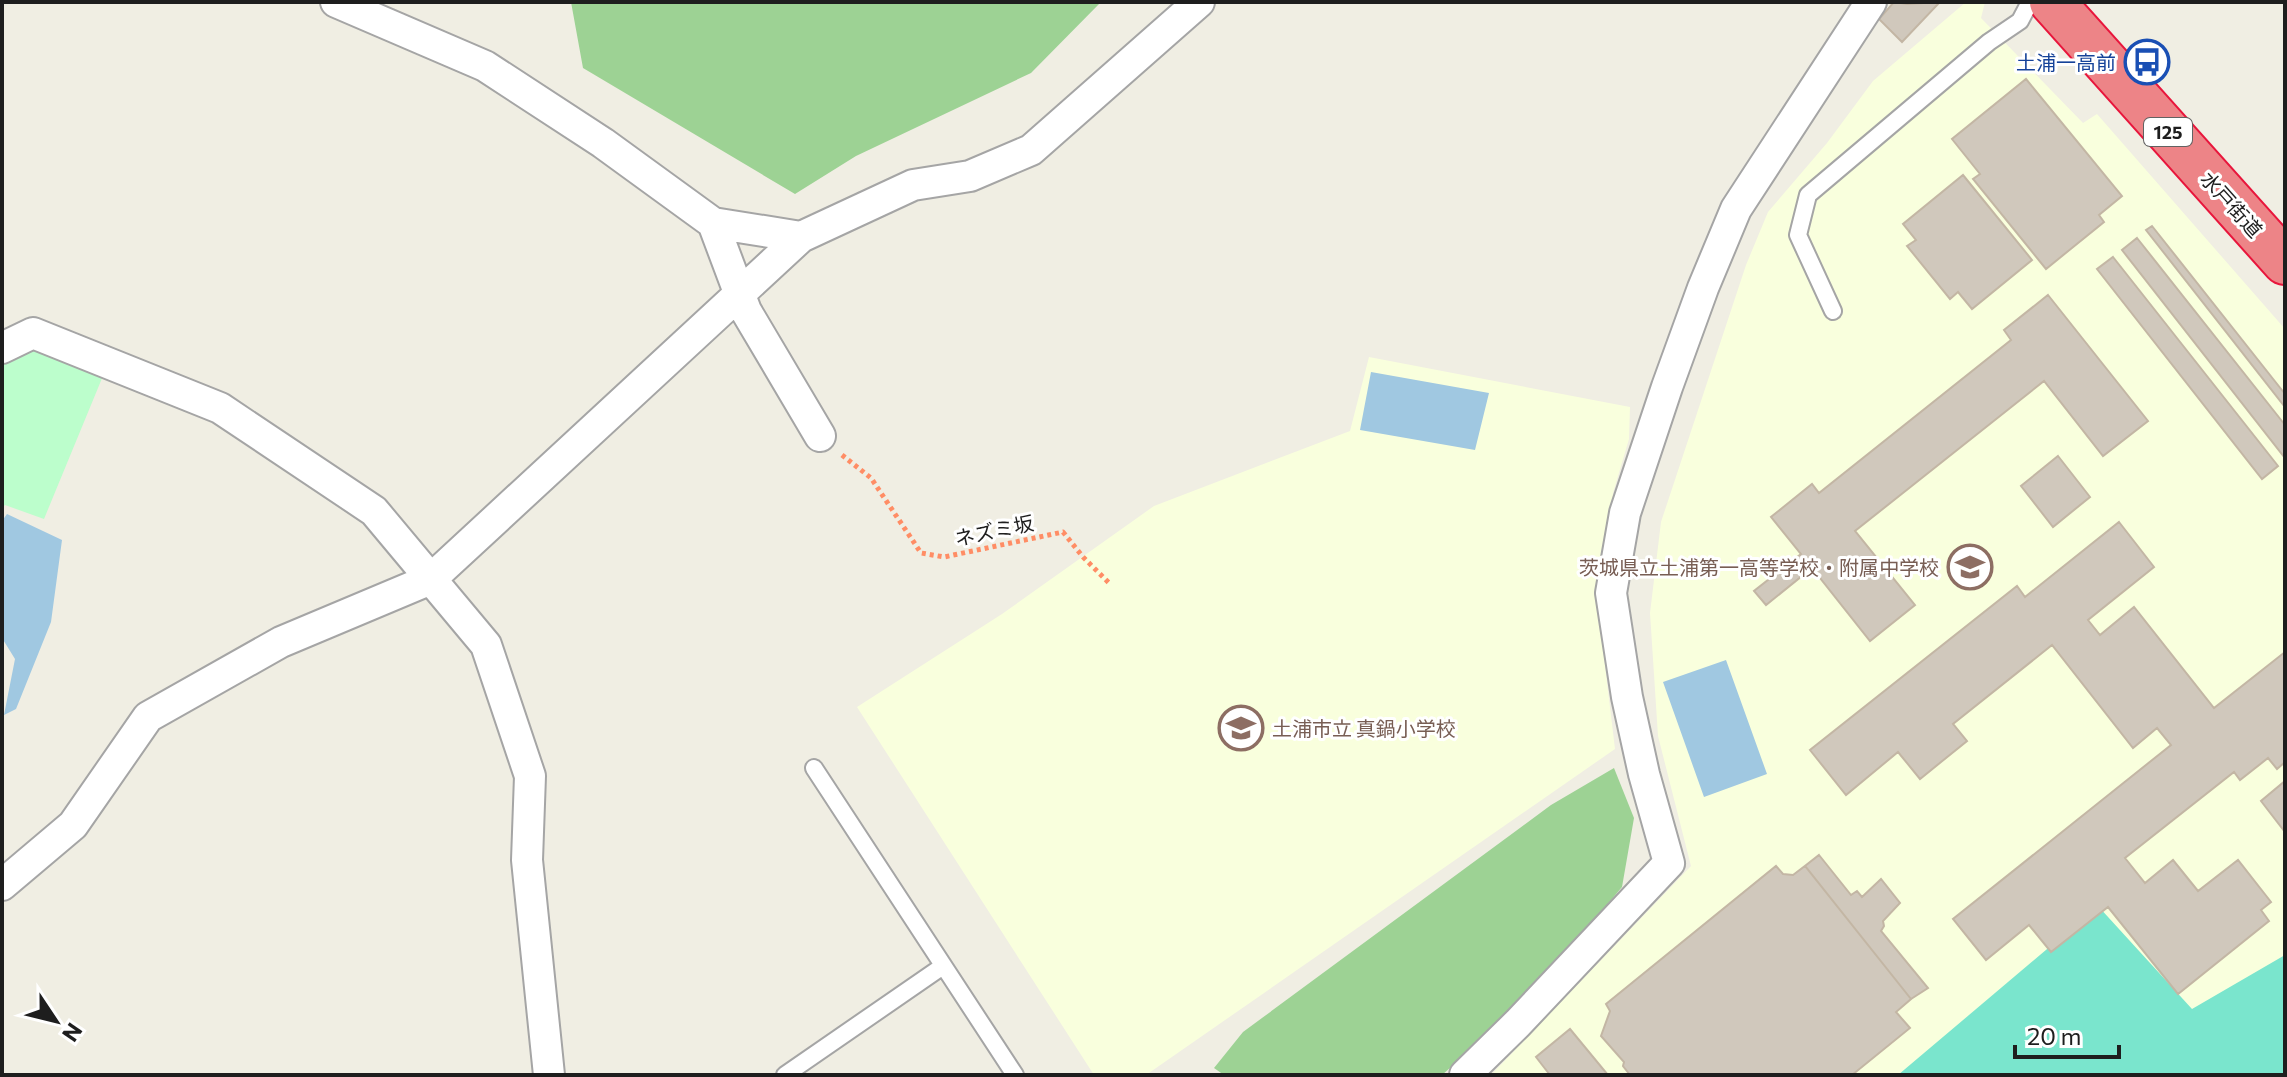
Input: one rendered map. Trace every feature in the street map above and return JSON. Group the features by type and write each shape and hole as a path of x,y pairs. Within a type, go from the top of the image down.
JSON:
{"highway":[{"name":"水戸街道","path":"2052,2 2285,262"}],"street":[{"path":"336,2 485,66 603,143 713,223 801,237"},
{"path":"2,885 73,825 148,717 281,642 431,579 801,237 913,185 970,176 1031,150 1199,2"},
{"path":"1465,1075 1529,1013 1669,863 1644,774 1627,697 1611,593 1625,513 1703,288 1736,209 1871,2"},
{"path":"713,223 746,311 820,436"},
{"path":"2,348 33,333 220,408 374,511 486,645 530,776 527,860 549,1075"}],"lane":[{"path":"1833,311 1798,235 1808,195 1989,42 2020,21 2030,2"},
{"path":"814,768 1015,1075"},
{"path":"785,1075 943,966"}],"path":[{"name":"ネズミ坂","path":"820,436 871,478 921,553 944,557 1063,532 1111,585"}],"shaded area":[{"name":"茨城県立土浦第一高等学校・附属中学校","path":"1966,2 1985,2 1981,18 2083,123 2097,114 2285,329 2285,1075 1491,1075 1691,866 1658,736 1650,613 1661,522 1746,265 1768,212 1827,143 1873,81"},
{"name":"土浦市立 真鍋小学校","path":"1369,357 1630,407 1629,439 1613,493 1596,590 1615,749 1146,1075 1094,1075 857,707 1002,614 1154,506 1350,431"},
{"path":"1371,372 1489,393 1475,450 1360,430"},
{"path":"7,514 62,540 51,622 16,709 4,715 15,659 2,638 2,521"},
{"path":"1726,660 1767,774 1704,797 1663,682"},
{"path":"2098,906 2192,1009 2285,955 2285,1075 1898,1075"}],"green space":[{"path":"571,2 1101,2 1031,73 856,156 795,194 583,68"},
{"path":"28,348 105,371 44,519 5,505 2,508 2,361"},
{"path":"1614,768 1634,818 1622,887 1529,998 1442,1075 1224,1075 1214,1068 1243,1032 1551,805"}],"building":[{"path":"1894,2 1940,2 1902,42 1879,19"},
{"path":"2026,79 2122,196 2099,215 2104,222 2046,269 1973,179 1980,174 1952,139"},
{"path":"1963,175 2032,260 1972,309 1958,292 1950,299 1907,246 1916,240 1903,224"},
{"path":"2152,226 2285,394 2285,407 2146,230"},
{"path":"2137,238 2285,425 2285,458 2122,250"},
{"path":"2113,257 2278,466 2262,479 2097,269"},
{"path":"2048,295 2148,421 2103,456 2044,381 1855,531 1915,605 1870,641 1812,568 1766,605 1754,591 1801,554 1771,517 1812,484 1819,493 2011,340 2004,330"},
{"path":"2058,456 2090,497 2053,527 2021,486"},
{"path":"2119,522 2154,567 2088,620 2100,635 2134,607 2214,708 2285,652 2285,762 2277,769 2268,758 2240,780 2234,772 2125,858 2145,883 2173,860 2198,891 2238,860 2271,902 2261,910 2269,921 2178,994 2108,907 2051,952 2029,925 1986,960 1953,919 2171,745 2157,728 2133,748 2052,645 1953,724 1967,741 1920,779 1898,752 1846,795 1810,750 2017,586 2025,597"},
{"path":"2285,781 2285,832 2261,801"},
{"path":"1819,855 1851,895 1857,891 1862,897 1881,879 1900,903 1883,921 1881,931 1928,988 1911,999 1805,866"},
{"path":"1776,866 1783,874 1793,875 1805,866 1911,999 1896,1012 1910,1028 1852,1075 1630,1075 1623,1066 1624,1062 1601,1036 1610,1011 1606,1004"},
{"path":"1570,1029 1608,1075 1550,1075 1536,1057"}],"place":[{"name":"土浦一高前","path":"2147,62"},
{"name":"茨城県立土浦第一高等学校・附属中学校","path":"1970,567"},
{"name":"土浦市立 真鍋小学校","path":"1241,728"}]}
